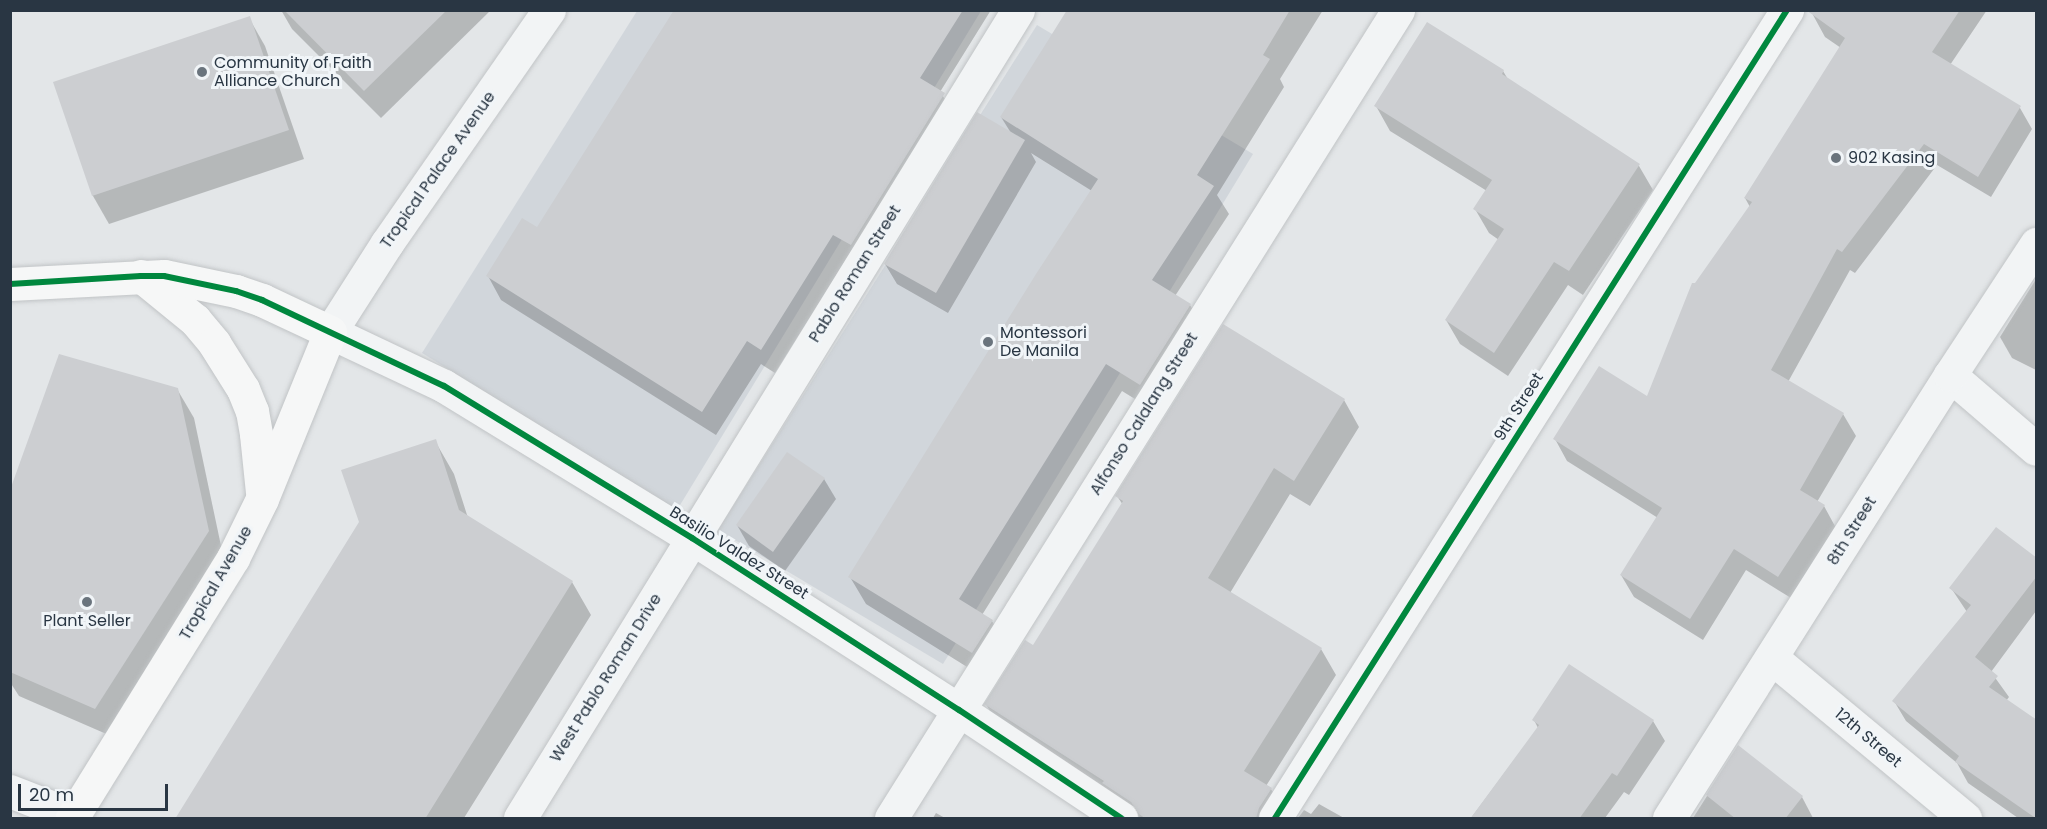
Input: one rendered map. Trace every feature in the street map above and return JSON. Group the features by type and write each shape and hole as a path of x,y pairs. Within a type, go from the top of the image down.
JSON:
{"street":[{"name":"Tropical Palace Avenue","path":"330,332 387,243 549,10"},
{"name":"Pablo Roman Street","path":"692,538 1018,10"},
{"name":"Alfonso Calalang Street","path":"891,819 1398,10"},
{"name":"9th Street","path":"1275,819 1787,10"},
{"name":"8th Street","path":"1669,819 1950,375 2037,244"},
{"path":"141,276 195,320 214,343 243,389 252,411 256,434 262,499"},
{"path":"10,284 164,276 236,291 262,300 330,332"},
{"name":"Tropical Avenue","path":"73,817 233,558 262,499 330,332"},
{"name":"Basilio Valdez Street","path":"330,332 444,386 692,538 959,710 1121,819"},
{"path":"1950,375 2037,449"},
{"name":"West Pablo Roman Drive","path":"520,819 692,538"},
{"name":"12th Street","path":"1772,658 1965,819"},
{"path":"10,791 73,817"}],"shaded area":[{"path":"637,11 981,11 677,510 422,353"},
{"name":"Montessori De Manila","path":"1037,25 1253,154 943,664 718,530"}],"building":[{"path":"284,10 447,10 364,91"},
{"path":"674,10 963,10 920,78 945,93 851,245 833,235 761,350 747,341 702,412 486,276 522,218 537,227"},
{"path":"1067,10 1290,10 1263,55 1270,59 1197,175 1214,186 1152,280 1191,304 1140,385 1106,364 959,599 993,620 972,653 848,577 1036,274 1098,179 1000,117"},
{"path":"1806,10 1960,10 1932,52 2021,106 1978,177 1924,144 1842,252 1837,249 1771,370 1844,413 1800,490 1825,505 1778,577 1734,549 1690,619 1620,575 1662,508 1553,439 1599,366 1647,396 1692,283 1695,283 1752,202 1744,198 1845,38"},
{"path":"250,16 289,130 92,196 53,82"},
{"path":"1427,22 1504,70 1502,74 1640,164 1569,271 1554,262 1494,353 1445,320 1504,229 1473,209 1492,180 1374,106"},
{"path":"977,112 1025,140 936,293 884,264"},
{"path":"1223,324 1345,399 1294,481 1274,468 1208,578 1322,648 1244,771 1272,788 1259,808 1256,819 1146,819 1139,814 1131,802 1102,783 1104,781 984,704 1025,640 1033,645 1123,501 1115,496"},
{"name":"Plant Seller","path":"59,354 178,388 209,531 95,709 10,672 10,490"},
{"path":"436,439 459,510 573,581 425,819 175,819 359,522 341,470"},
{"path":"787,452 825,478 773,552 736,525"},
{"path":"1996,527 2037,558 2037,576 1975,657 1998,676 1989,687 2037,720 2037,819 1955,762 1959,756 1892,701 1971,605 1949,588"},
{"path":"1569,664 1654,720 1617,776 1612,773 1579,819 1470,819 1539,725 1532,720"},
{"path":"1738,745 1803,796 1785,819 1736,819 1706,795"}],"cycle path":[{"path":"1275,818 1787,10"},
{"path":"10,284 164,276 236,291 262,300 444,386 692,538 959,710 1121,818"}],"place":[{"name":"Community of Faith Alliance Church","path":"202,72"},
{"name":"902 Kasing","path":"1836,158"},
{"name":"Montessori De Manila","path":"988,342"},
{"name":"Plant Seller","path":"87,602"}]}
